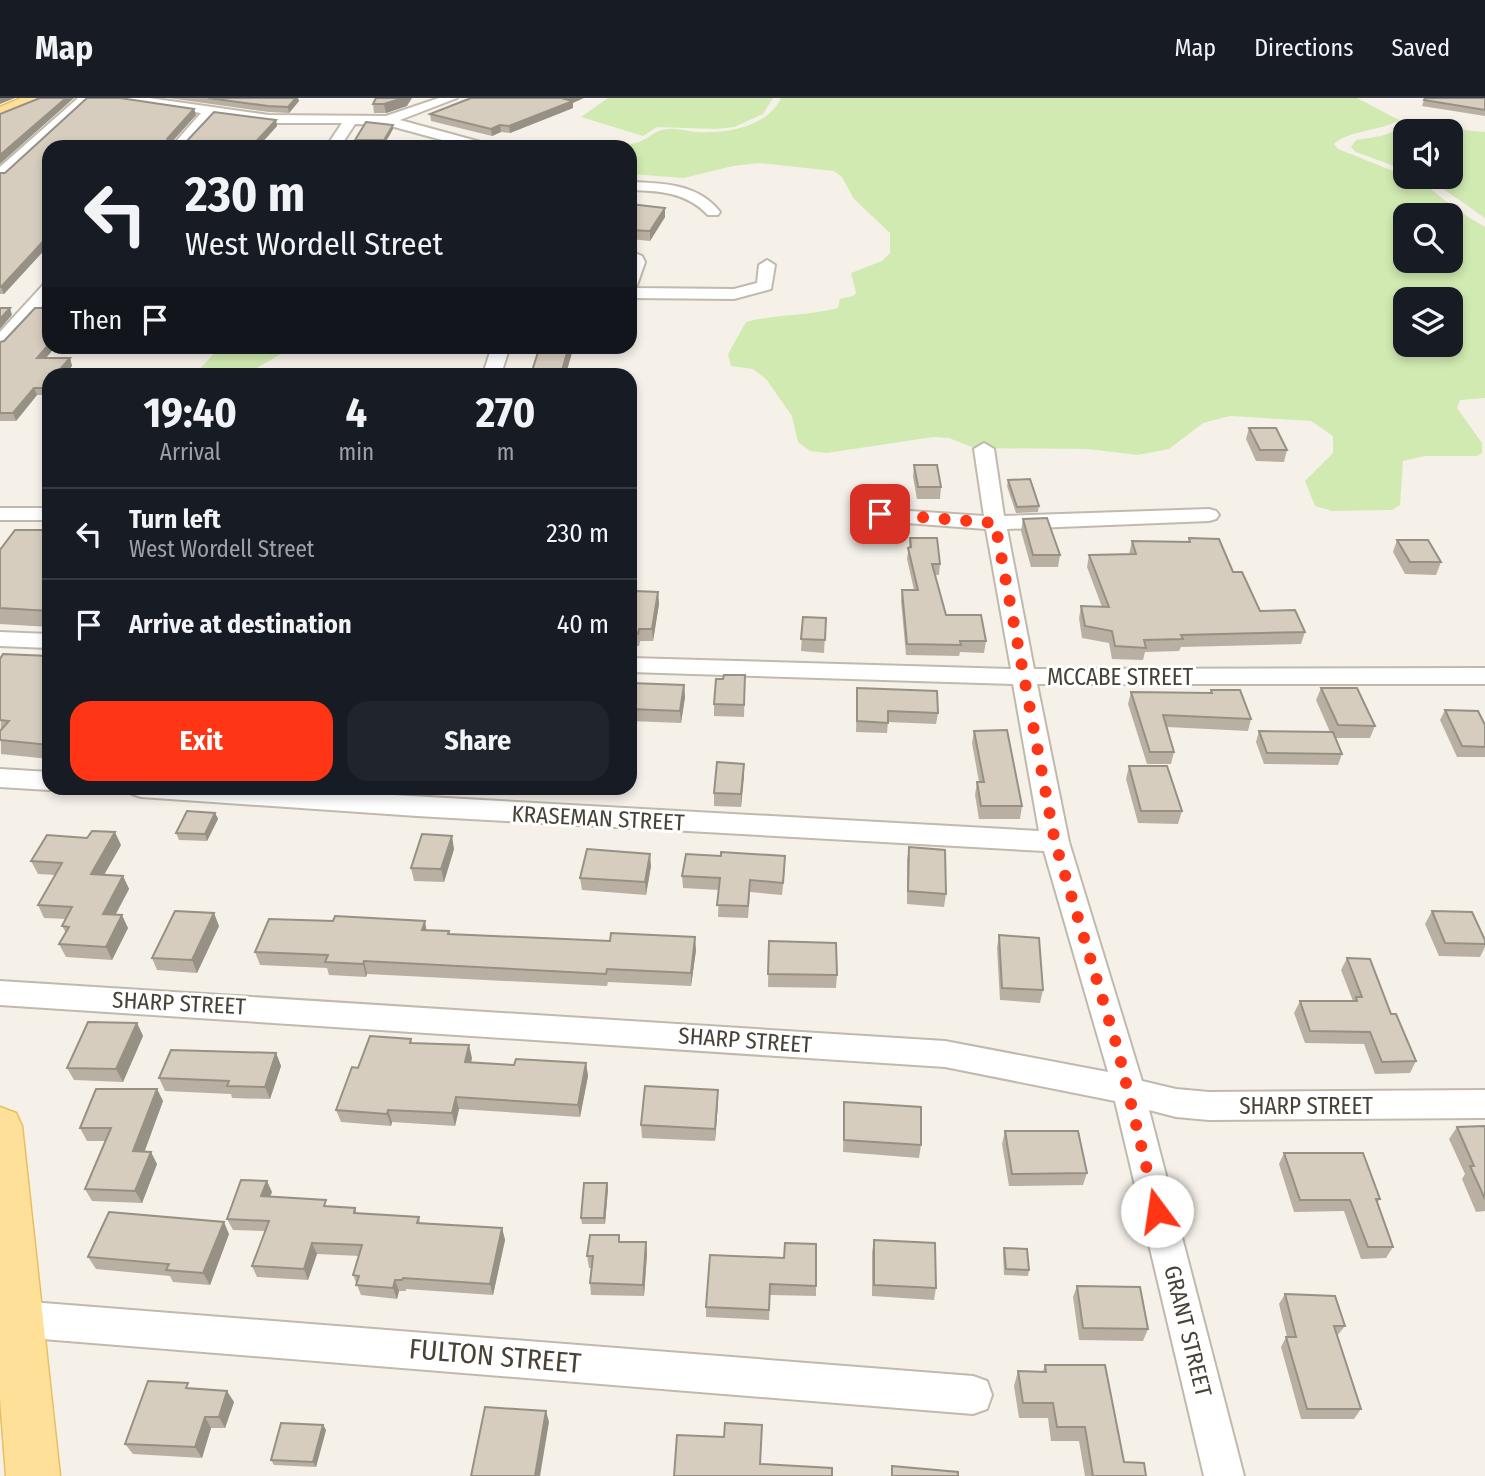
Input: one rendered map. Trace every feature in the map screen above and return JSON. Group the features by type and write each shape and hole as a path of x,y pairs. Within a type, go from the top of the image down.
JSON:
{"main road":[{"path":"0,113 35,98"},
{"path":"0,1126 33,1476"}],"street":[{"path":"0,174 85,98"},
{"path":"123,98 283,120 386,121 456,140"},
{"path":"386,121 452,98"},
{"path":"184,140 210,111"},
{"path":"338,140 352,120"},
{"path":"637,187 693,195 706,202 712,212"},
{"path":"637,293 746,292 765,286 767,265"},
{"path":"0,342 42,296"},
{"name":"GRANT STREET","path":"984,449 995,523 1055,842 1128,1091 1224,1476"},
{"path":"0,514 42,514"},
{"path":"880,514 995,523 1209,515"},
{"path":"0,639 42,641"},
{"name":"MCCABE STREET","path":"637,666 1023,677 1485,676"},
{"path":"0,778 42,781"},
{"name":"KRASEMAN STREET","path":"242,795 430,808 1055,842"},
{"name":"SHARP STREET","path":"0,993 945,1054 1031,1068 1176,1102 1209,1106 1485,1104"},
{"name":"FULTON STREET","path":"18,1319 973,1395"}],"green space":[{"path":"608,98 773,98 763,114 734,127 657,127 643,136 581,117"},
{"path":"781,98 1357,98 1397,119 1393,119 1392,124 1340,139 1334,144 1338,149 1393,171 1393,189 1431,189 1449,203 1393,203 1393,273 1463,273 1463,214 1485,227 1485,398 1460,400 1457,408 1482,443 1482,453 1477,456 1425,456 1403,461 1400,505 1392,510 1332,511 1315,506 1305,481 1333,453 1333,436 1311,421 1230,416 1203,423 1169,449 1138,455 1088,449 974,448 949,438 933,437 827,453 810,451 798,442 792,416 766,379 753,369 731,366 728,354 746,322 838,308 840,299 856,293 851,273 882,261 890,253 890,233 854,199 842,177 834,171 759,163 733,166 684,178 637,175 637,142 657,132 675,129 719,132 756,122 775,108"},
{"path":"1463,130 1485,132 1485,218 1443,189 1463,189"},
{"path":"1393,132 1393,166 1356,152 1351,147 1356,140"},
{"path":"214,354 281,354 256,368 201,368"}],"building":[{"path":"40,98 66,98 0,155 0,114"},
{"path":"87,98 120,98 194,109 168,140 42,140 42,243 0,287 0,173 5,173"},
{"path":"208,98 296,98 288,107"},
{"path":"376,98 403,98 384,104 373,104"},
{"path":"471,98 568,98 565,99 573,101 509,126 500,125 491,129 430,114"},
{"path":"1485,98 1485,110 1424,100"},
{"path":"214,112 276,120 257,140 188,140"},
{"path":"366,122 393,125 384,140 355,140"},
{"path":"637,205 665,208 650,231 637,230"},
{"path":"0,308 10,308 0,319"},
{"path":"35,308 42,308 42,352 37,358 70,358 61,368 42,368 42,388 34,388 13,413 0,413 0,342"},
{"path":"537,354 567,354 563,368 533,368"},
{"path":"1249,428 1276,428 1287,450 1260,450"},
{"path":"914,465 937,465 941,487 918,487"},
{"path":"1030,479 1039,506 1017,507 1008,480"},
{"path":"1047,518 1060,555 1033,555 1023,519"},
{"path":"15,530 42,530 42,611 0,608 0,550"},
{"path":"910,538 937,538 940,564 932,564 946,615 981,615 986,641 960,641 961,645 907,644 902,590 918,590 908,548 911,547"},
{"path":"1189,538 1219,539 1233,572 1242,572 1260,611 1295,610 1305,632 1181,635 1183,639 1144,640 1146,648 1115,646 1112,631 1085,626 1081,606 1109,607 1089,555 1136,554 1132,541 1190,542"},
{"path":"1397,540 1428,540 1441,562 1410,562"},
{"path":"637,591 658,592 652,629 639,629 638,634"},
{"path":"803,617 826,618 825,640 801,639"},
{"path":"3,654 42,656 42,744 0,740 0,731 9,721 0,720 0,659"},
{"path":"724,675 745,675 744,705 714,704 716,679 723,679"},
{"path":"637,683 684,685 680,711 637,709"},
{"path":"857,688 937,691 938,713 888,711 888,723 857,721"},
{"path":"1321,688 1357,688 1375,726 1338,725"},
{"path":"1211,690 1240,690 1251,719 1163,715 1174,752 1150,752 1131,692 1212,693"},
{"path":"1445,710 1478,711 1485,725 1485,747 1462,746"},
{"path":"1007,730 1022,806 981,806 977,782 984,782 974,731"},
{"path":"1259,731 1333,732 1342,754 1267,753"},
{"path":"717,762 744,764 741,794 714,793"},
{"path":"1129,766 1167,766 1182,811 1141,811"},
{"path":"187,811 215,813 205,834 176,833"},
{"path":"92,831 115,832 91,874 123,876 103,914 122,915 106,947 59,944 69,927 62,926 72,907 38,905 62,863 31,861 47,835 87,838"},
{"path":"422,834 452,836 441,869 411,868"},
{"path":"909,847 945,850 946,894 908,891"},
{"path":"587,849 650,854 645,882 580,878"},
{"path":"721,852 785,856 783,883 750,880 748,906 717,905 720,878 682,876 686,854 721,856"},
{"path":"175,911 214,913 192,960 152,958"},
{"path":"1432,911 1472,912 1485,944 1445,943"},
{"path":"335,916 425,921 422,930 449,931 448,934 610,941 611,933 695,937 691,973 607,969 606,974 364,961 363,964 325,962 328,955 255,952 269,919 333,921"},
{"path":"999,935 1039,938 1043,990 1002,988"},
{"path":"769,941 836,943 837,975 768,974"},
{"path":"1347,958 1370,959 1391,1014 1396,1014 1416,1061 1382,1062 1370,1032 1310,1031 1300,1001 1357,1001 1356,997 1362,997"},
{"path":"88,1022 137,1023 116,1069 67,1068"},
{"path":"370,1036 411,1039 410,1043 469,1045 465,1062 514,1065 516,1059 586,1063 578,1105 456,1097 452,1113 388,1110 387,1114 336,1110 352,1067 358,1068"},
{"path":"171,1050 276,1053 265,1087 227,1086 229,1081 159,1078"},
{"path":"645,1086 718,1090 715,1129 641,1125"},
{"path":"96,1089 157,1089 133,1151 151,1152 135,1191 85,1189 111,1128 80,1128"},
{"path":"844,1102 921,1107 921,1145 844,1140"},
{"path":"1485,1126 1485,1199 1457,1127"},
{"path":"1005,1131 1078,1131 1087,1173 1012,1174"},
{"path":"1284,1153 1363,1153 1380,1199 1376,1199 1393,1247 1368,1247 1350,1200 1300,1200"},
{"path":"241,1180 267,1181 261,1196 326,1200 324,1206 355,1208 354,1213 419,1217 417,1223 502,1228 490,1284 403,1278 395,1280 393,1288 356,1285 359,1276 353,1275 362,1245 312,1243 304,1269 252,1266 269,1221 227,1219"},
{"path":"584,1183 607,1183 604,1218 581,1218"},
{"path":"109,1212 224,1222 203,1273 166,1270 169,1264 88,1257"},
{"path":"590,1235 619,1235 619,1242 646,1242 643,1285 590,1283 593,1256 587,1256"},
{"path":"874,1240 935,1243 936,1288 874,1285"},
{"path":"785,1243 816,1244 816,1286 770,1284 769,1310 706,1307 710,1255 784,1258"},
{"path":"1004,1248 1027,1249 1029,1270 1006,1269"},
{"path":"1077,1286 1140,1287 1148,1329 1083,1328"},
{"path":"1285,1294 1335,1296 1345,1326 1334,1326 1361,1409 1307,1409 1286,1337 1296,1337"},
{"path":"1045,1365 1105,1365 1124,1462 1144,1463 1146,1476 1093,1476 1085,1427 1057,1427 1053,1403 1023,1403 1018,1371 1046,1372"},
{"path":"148,1381 188,1383 186,1388 227,1391 219,1417 205,1417 195,1447 125,1444"},
{"path":"485,1407 546,1411 535,1476 471,1476"},
{"path":"281,1423 323,1425 313,1462 271,1460"},
{"path":"725,1423 762,1425 760,1464 832,1468 832,1476 674,1476 677,1435 724,1437"},
{"path":"892,1466 958,1472 958,1476 892,1476"}],"route":[{"path":"880,514 995,523 1055,842 1118,1050 1157,1211"}]}
